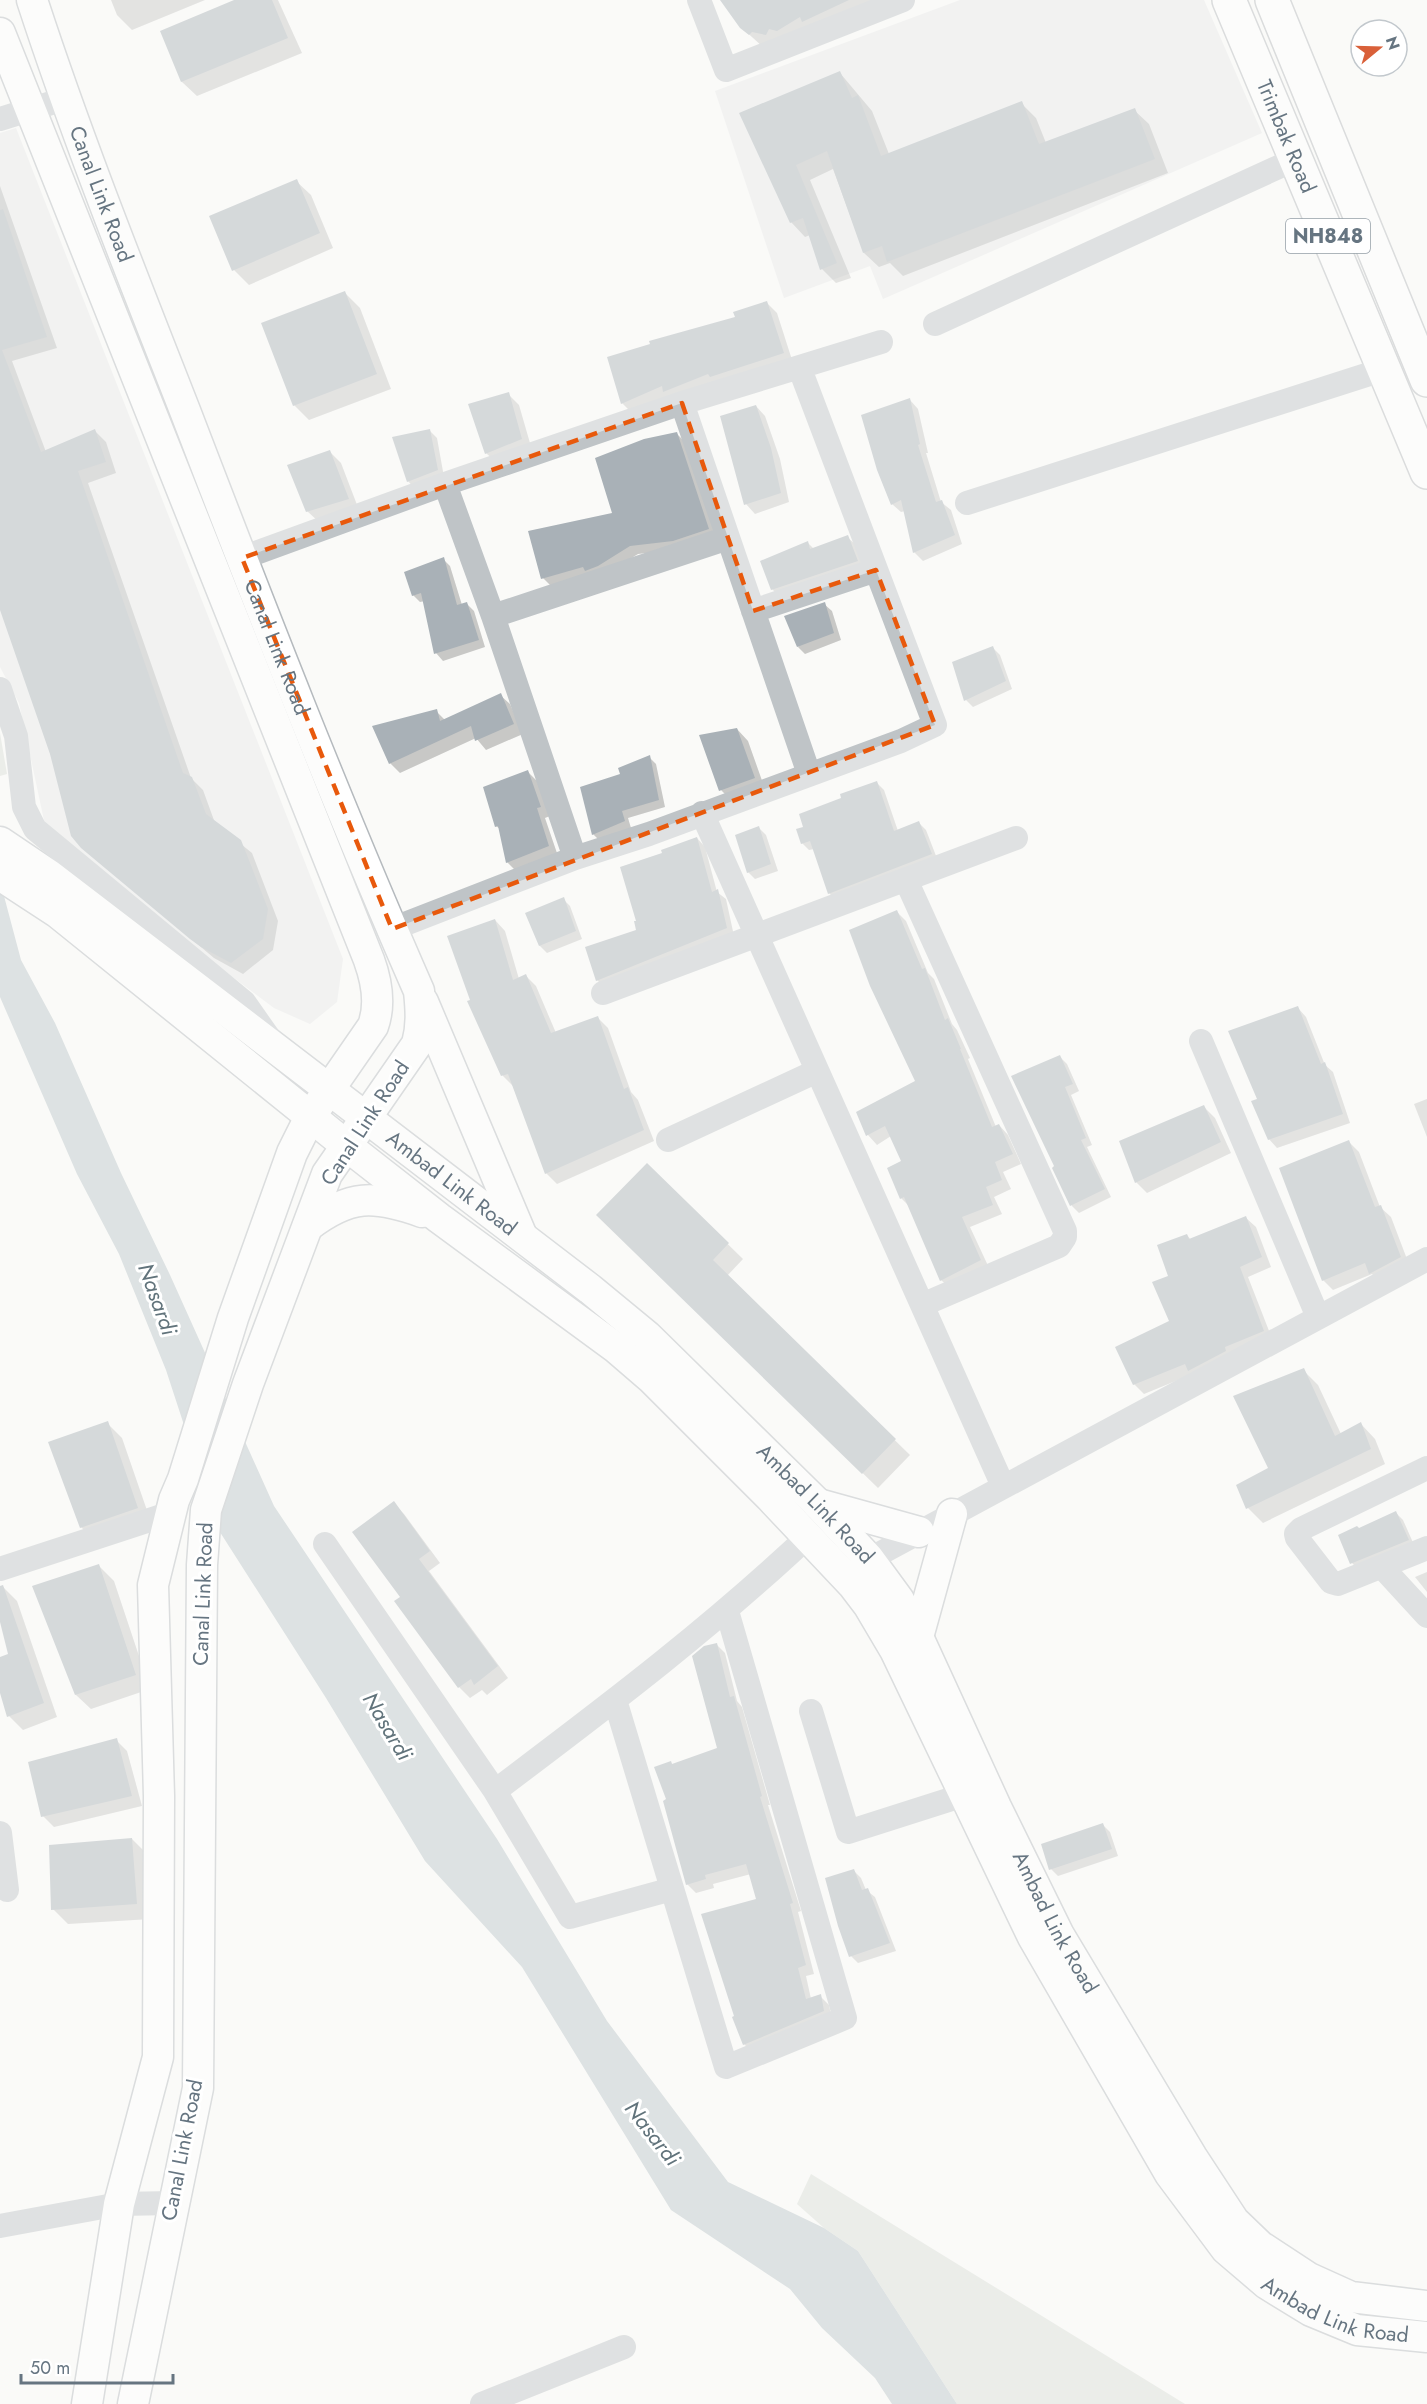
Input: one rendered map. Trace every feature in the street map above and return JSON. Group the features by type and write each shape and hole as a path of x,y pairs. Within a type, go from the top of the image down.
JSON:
{"highway":[{"name":"Trimbak Road","path":"1228,0 1427,472"},
{"name":"Trimbak Road","path":"1272,0 1388,260 1427,380"}],"main road":[{"name":"Canal Link Road","path":"32,0 64,99 242,558 419,991 421,1029 417,1044 327,1174 248,1384 206,1510 202,1565 198,2088 133,2404"},
{"name":"Canal Link Road","path":"0,33 374,972 378,999 375,1020 310,1117 292,1153 219,1362 171,1513 153,1585 159,1796 158,2057 119,2204 87,2404"},
{"name":"Ambad Link Road","path":"0,842 216,991 275,1047 647,1336 823,1510 869,1559 899,1600 1059,1935 1192,2157 1234,2221 1260,2246 1309,2278 1351,2296 1427,2306"},
{"name":"Ambad Link Road","path":"0,875 58,913 439,1218 616,1348 661,1388 807,1537 843,1574 869,1606 896,1650 1033,1937 1170,2174 1226,2249 1267,2284 1311,2311 1357,2330 1427,2337"},
{"path":"419,991 522,1237"},
{"path":"308,1226 342,1203 371,1200 398,1203 439,1218"},
{"path":"823,1510 919,1532"},
{"path":"918,1637 952,1514"}],"street":[{"path":"699,0 726,70 903,0"},
{"path":"0,119 64,99"},
{"path":"935,324 1296,159"},
{"path":"242,558 446,484 682,404 800,369 880,342"},
{"path":"392,929 575,858 901,741 935,725 800,369"},
{"path":"967,503 1385,369"},
{"path":"682,404 808,774"},
{"path":"446,484 494,616 575,858"},
{"path":"494,616 728,538"},
{"path":"753,611 876,570"},
{"path":"0,689 16,736 24,807 36,829 216,991"},
{"path":"702,813 1003,1486"},
{"path":"603,993 1016,838"},
{"path":"906,880 1065,1231 1065,1237 1059,1246 922,1305"},
{"path":"1201,1041 1318,1317"},
{"path":"668,1140 817,1071"},
{"path":"843,1574 1427,1259"},
{"path":"1427,1468 1297,1531 1297,1538 1334,1584 1342,1583 1427,1548"},
{"path":"495,1791 727,1611 807,1537 823,1510"},
{"path":"0,1569 171,1513"},
{"path":"325,1544 495,1791 570,1917 672,1889"},
{"path":"1382,1567 1427,1616"},
{"path":"615,1700 726,2067 845,2018 727,1611"},
{"path":"811,1711 848,1832 964,1795"},
{"path":"0,1833 7,1890"},
{"path":"0,2226 119,2204 173,2203"},
{"path":"482,2404 624,2347"}],"highlighted area":[{"path":"682,403 753,611 876,570 935,725 392,929 242,558"}],"shaded area":[{"path":"960,0 1204,0 1262,133 883,299 870,266 784,298 715,91"},
{"path":"16,128 343,959 337,1002 310,1024 274,1008 48,839 19,703 0,667 0,133"},
{"path":"0,733 7,774 0,776"},
{"path":"811,2174 1185,2404 957,2404 858,2251 824,2228 797,2204"}],"water":[{"name":"Nasardi","path":"0,881 21,960 55,1023 121,1173 170,1275 274,1506 497,1839 607,2021 728,2182 824,2228 858,2251 957,2404 892,2404 875,2378 822,2328 790,2289 671,2210 522,1967 425,1861 326,1698 218,1529 166,1370 119,1254 77,1174 0,997"}],"building":[{"path":"234,0 272,0 288,38 181,82 160,31"},
{"path":"720,0 849,0 802,22 800,17 777,31 769,29 766,35 752,32 749,35 740,28"},
{"path":"840,71 852,98 858,95 881,156 1022,101 1039,144 1135,108 1155,159 887,262 882,246 863,253 827,151 796,165 837,263 820,270 803,218 790,223 739,113"},
{"path":"297,179 320,233 232,271 209,216"},
{"path":"3,209 47,337 2,350 41,452 95,429 106,462 78,471 183,773 192,777 206,814 241,840 268,909 263,939 231,963 190,939 81,848 71,836 50,754 0,610 0,210"},
{"path":"345,291 377,374 293,406 261,323"},
{"path":"767,301 784,353 710,377 708,374 663,392 662,386 621,404 607,357 650,344 649,341 735,317 733,312"},
{"path":"509,392 522,439 485,454 468,404"},
{"path":"910,398 920,444 918,445 936,502 942,500 955,535 913,553 901,500 891,505 877,470 861,415"},
{"path":"756,405 771,448 781,493 744,505 720,416"},
{"path":"430,429 438,470 407,482 392,437"},
{"path":"677,432 709,529 673,541 630,546 598,566 585,571 583,567 541,579 528,531 612,513 595,458 644,439"},
{"path":"330,450 349,499 306,512 287,465"},
{"path":"848,535 858,561 771,590 760,561 808,541 810,549"},
{"path":"444,557 457,605 467,602 479,640 434,654 421,593 412,596 404,572"},
{"path":"825,602 834,633 797,647 784,616"},
{"path":"993,646 1006,681 964,701 952,662"},
{"path":"501,693 514,724 475,741 471,726 389,764 372,726 437,709 440,721"},
{"path":"737,728 755,778 719,791 699,735"},
{"path":"650,755 659,800 622,811 625,821 592,835 580,787 620,774 618,768"},
{"path":"528,770 541,807 537,808 549,846 506,863 498,826 495,827 483,787"},
{"path":"877,781 894,831 919,821 932,854 828,894 810,841 801,844 796,829 803,827 799,814 841,798 840,794"},
{"path":"759,826 771,864 747,873 735,835"},
{"path":"697,837 712,892 718,889 727,928 596,981 585,947 636,930 634,921 636,921 620,867 662,853 661,850"},
{"path":"564,897 576,931 539,946 525,913"},
{"path":"897,910 922,969 925,968 945,1020 948,1018 992,1127 999,1124 1013,1154 995,1162 1002,1180 986,1187 993,1205 962,1217 981,1260 940,1281 904,1197 900,1199 887,1168 901,1161 885,1126 866,1136 856,1112 915,1081 870,986 849,930"},
{"path":"495,919 513,980 526,974 551,1033 598,1016 624,1089 628,1087 644,1130 545,1174 508,1074 501,1076 467,1001 470,1000 447,936"},
{"path":"1298,1006 1321,1064 1325,1062 1343,1114 1268,1140 1251,1101 1257,1099 1228,1031"},
{"path":"1060,1055 1073,1084 1065,1087 1086,1138 1081,1140 1105,1189 1070,1206 1052,1168 1054,1166 1011,1076"},
{"path":"1204,1105 1221,1142 1135,1183 1119,1141"},
{"path":"1349,1140 1375,1207 1381,1205 1401,1257 1369,1274 1365,1263 1322,1281 1279,1168"},
{"path":"647,1163 729,1243 713,1260 896,1439 862,1474 596,1215"},
{"path":"1246,1216 1262,1257 1240,1267 1264,1331 1225,1347 1226,1351 1188,1371 1185,1364 1133,1385 1115,1347 1169,1321 1152,1282 1168,1276 1157,1245 1187,1234 1189,1239"},
{"path":"1304,1368 1335,1436 1361,1422 1371,1449 1246,1509 1236,1485 1268,1468 1233,1396"},
{"path":"108,1421 138,1508 80,1528 48,1442"},
{"path":"394,1501 430,1551 419,1559 498,1666 474,1685 471,1679 458,1688 394,1601 400,1597 352,1532"},
{"path":"1396,1511 1409,1540 1350,1564 1338,1535"},
{"path":"99,1564 136,1675 75,1695 32,1586"},
{"path":"3,1585 44,1703 7,1717 0,1693 0,1657 8,1654 0,1622 0,1586"},
{"path":"717,1643 730,1697 734,1696 762,1796 760,1797 793,1903 790,1904 806,1965 798,1968 806,1999 821,1994 824,2011 743,2045 732,2017 734,2016 701,1914 756,1899 746,1864 705,1875 706,1879 686,1885 663,1801 666,1799 654,1767 671,1761 672,1764 717,1748 692,1656 704,1646"},
{"path":"117,1738 132,1796 41,1817 28,1762"},
{"path":"1103,1823 1112,1849 1049,1870 1041,1844"},
{"path":"132,1838 137,1904 51,1910 49,1845"},
{"path":"854,1869 862,1890 868,1888 890,1943 849,1957 825,1878"}]}
